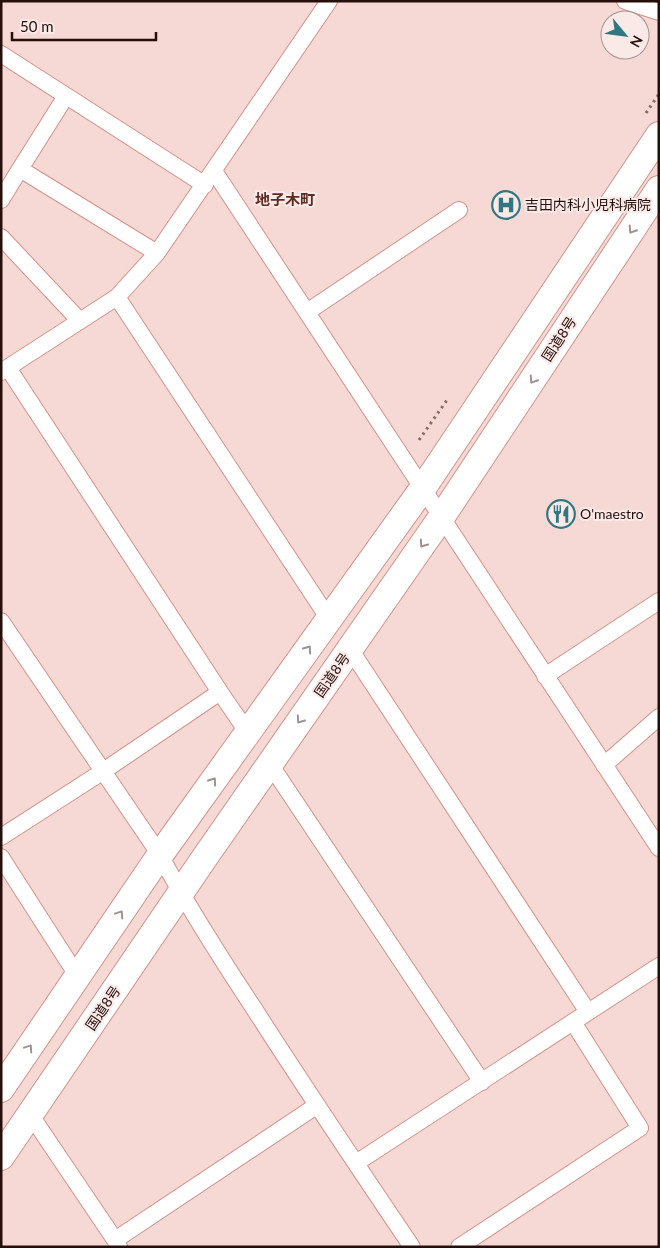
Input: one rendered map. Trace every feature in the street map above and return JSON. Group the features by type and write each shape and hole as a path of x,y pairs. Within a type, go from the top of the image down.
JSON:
{"highway":[{"path":"4,1076 78,976 160,855 423,488 652,124"},
{"name":"国道8号","path":"1,1157 180,893 441,518 659,189"}],"street":[{"path":"248,733 4,370 117,297 157,253 329,1"},
{"path":"625,1 659,12"},
{"path":"1,54 205,185"},
{"path":"4,189 20,169 66,96"},
{"path":"20,169 157,253"},
{"path":"214,171 659,848"},
{"path":"307,312 459,210"},
{"path":"1,237 80,321"},
{"path":"117,297 329,618"},
{"path":"545,676 659,601"},
{"path":"1,621 160,855 180,893 316,1106 412,1247"},
{"path":"350,649 588,1012"},
{"path":"1,837 102,772 220,692"},
{"path":"604,765 659,717"},
{"path":"270,764 482,1082"},
{"path":"1,857 78,976"},
{"path":"356,1164 659,966"},
{"path":"459,1247 640,1128 573,1022"},
{"path":"30,1114 117,1244 316,1106"}],"path":[{"path":"652,124 659,94"},
{"path":"419,440 447,400"}],"place":[{"name":"吉田内科小児科病院","path":"506,205"},
{"name":"O'maestro","path":"561,514"}],"district":[{"name":"地子木町","path":"285,200"}]}
